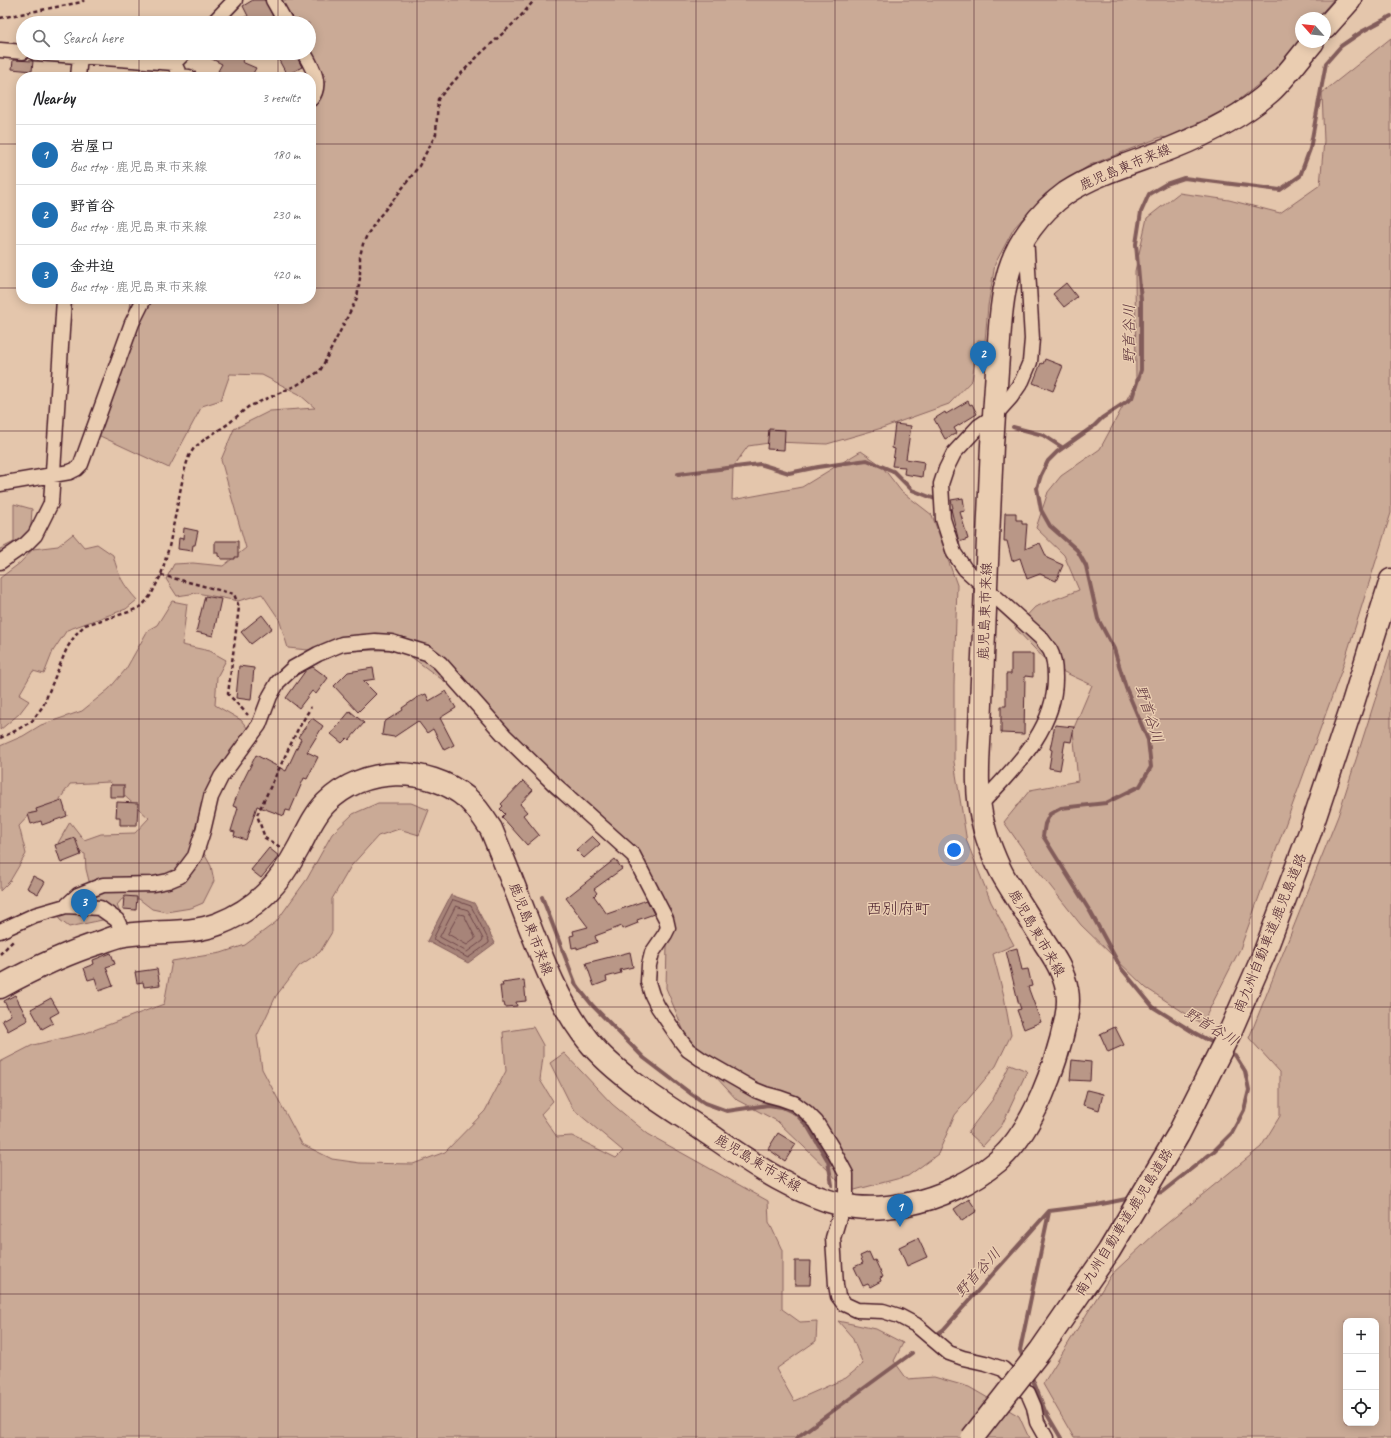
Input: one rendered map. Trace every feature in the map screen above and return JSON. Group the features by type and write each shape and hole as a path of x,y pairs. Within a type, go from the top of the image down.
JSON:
{"main road":[{"path":"1331,21 1350,0"},
{"name":"鹿児島東市来線","path":"0,987 51,961 85,947 124,935 201,929 218,924 246,910 260,900 274,886 287,869 314,817 326,803 340,792 356,783 378,776 407,774 418,775 436,780 452,788 480,812 491,829 548,973 565,1006 584,1036 604,1058 666,1106 779,1179 813,1195 842,1205 858,1208 887,1208 921,1202 948,1192 970,1180 998,1161 1028,1124 1044,1092 1055,1061 1068,1006 1068,992 1060,967 1002,873 983,827 980,805 977,766 994,416 1000,313 1010,269 1026,234 1043,214 1066,194 1090,180 1114,169 1172,148 1227,122 1272,90 1308,48"},
{"name":"南九州自動車道;鹿児島道路","path":"972,1438 1040,1351 1109,1251 1178,1135 1230,1032 1264,954 1310,832 1353,703 1391,580"}],"street":[{"path":"220,16 235,0"},
{"path":"273,0 282,16"},
{"path":"0,50 16,51"},
{"path":"78,72 80,60"},
{"path":"179,60 182,72"},
{"path":"308,60 314,72"},
{"path":"980,805 1022,758 1037,738 1048,712 1056,687 1055,667 1051,651 1041,638 965,569 954,553 942,519 941,484 954,453 979,426 994,416 1011,397 1022,381 1030,362 1032,339 1026,234"},
{"path":"0,562 26,544 35,535 51,503 64,304"},
{"path":"0,484 70,472 81,464 132,323 142,304"},
{"path":"66,906 78,895 103,885 153,884 168,881 180,876 194,856 203,831 211,797 221,777 259,725 270,696 278,682 293,668 318,654 342,644 375,640 391,642 427,653 440,663 504,735 552,782 633,855 666,919 668,928 652,953 649,965 648,982 658,1007 688,1050 755,1090 794,1103 816,1122 846,1174 846,1194 833,1238 838,1296 844,1304 857,1310 883,1311 899,1316 916,1325 949,1353 963,1358 985,1362 1003,1369 1028,1393 1034,1406 1037,1422 1046,1438"},
{"path":"0,930 35,915 66,906 100,908 117,920 124,935"}],"path":[{"path":"0,18 82,2 84,0"},
{"path":"0,738 32,721 42,706 67,648 76,634 85,625 129,612 142,606 151,595 161,575 169,547 184,472 189,456 194,448 228,424 248,406 320,371 357,298 360,278 360,256 367,235 378,216 398,194 419,166 436,134 438,99 488,46 511,26 522,13 526,11 534,0"},
{"path":"161,575 234,594 239,607 228,694 259,725"},
{"path":"294,856 265,838 257,815 297,731 311,707"}],"shaded area":[{"path":"282,0 1333,0 1322,12 1295,12 1295,45 1278,69 1230,107 1167,138 1161,137 1090,165 1045,194 1014,228 995,264 988,306 985,341 978,340 972,380 949,404 882,428 827,444 776,442 748,446 733,467 732,500 802,487 861,451 881,465 901,491 932,515 957,585 954,685 954,762 967,842 991,902 1014,945 993,954 1004,996 1011,1035 996,1066 955,1115 938,1154 908,1176 847,1192 831,1173 777,1121 737,1100 715,1076 688,1041 666,988 667,945 649,878 614,842 551,793 448,684 402,650 328,652 288,648 279,619 262,594 238,601 197,593 177,596 166,579 174,564 193,563 223,566 246,548 221,460 234,429 270,411 315,408 299,394 262,375 230,374 221,400 202,406 169,468 85,429 128,330 131,304 316,304 316,102 321,98 326,78 316,60 316,16 291,16"},
{"path":"1391,38 1391,513 1342,669 1240,949 1202,1024 1146,988 1081,925 1036,868 1004,822 1030,790 1078,781 1073,730 1092,685 1051,666 1015,628 1035,607 1079,590 1064,555 1036,528 1048,492 1061,476 1100,449 1136,382 1135,271 1147,218 1179,193 1229,200 1280,213 1320,185 1324,141 1322,93"},
{"path":"14,504 32,509 30,540 0,563 0,549 14,542"},
{"path":"73,534 84,547 97,544 113,555 122,579 137,600 126,609 67,630 53,651 44,674 33,671 19,695 29,701 19,714 0,730 0,578 20,563 33,549 58,546"},
{"path":"172,601 187,604 182,645 210,651 226,660 217,677 215,705 241,720 248,729 240,755 219,797 201,822 197,841 211,866 214,881 203,903 191,908 166,912 152,909 139,899 122,899 117,905 122,919 107,919 69,927 60,920 56,913 90,885 86,869 85,854 58,843 70,822 84,840 101,834 135,833 149,818 109,782 70,784 60,799 64,817 31,813 19,826 26,854 10,881 0,891 0,746 23,736 41,725 82,711 109,689 126,669 148,630 157,625"},
{"path":"1391,650 1391,1438 1074,1438 1043,1384 1111,1275 1159,1230 1261,1147 1280,1116 1280,1072 1249,1038 1338,816"},
{"path":"378,803 411,803 429,810 419,835 399,829 378,836 351,866 332,899 332,932 320,952 299,966 276,996 257,1036 262,1069 302,1144 332,1159 360,1163 413,1164 445,1152 485,1111 506,1071 503,1032 533,1027 543,1045 540,1080 553,1101 541,1114 557,1137 572,1136 616,1158 623,1151 573,1109 550,1063 564,1053 612,1104 648,1134 768,1201 769,1222 782,1250 782,1309 800,1322 817,1321 816,1341 776,1369 794,1401 846,1378 863,1364 852,1337 838,1321 876,1329 903,1343 894,1361 907,1379 934,1377 969,1387 1019,1416 1029,1438 0,1438 0,1062 33,1045 86,1033 164,1004 172,961 221,953 245,945 276,922 307,879 332,834 353,814"},
{"path":"1010,1064 1027,1071 1002,1125 983,1146 968,1132 993,1099"}],"water":[{"path":"451,895 474,903 495,943 468,963 427,941"}],"building":[{"path":"253,0 265,0 273,16 248,16 243,6"},
{"path":"13,60 33,61 32,71 12,69"},
{"path":"214,60 243,60 242,62 256,68 254,72 220,72 218,71 222,64"},
{"path":"279,60 298,60 302,67 293,72 285,72"},
{"path":"1066,283 1077,297 1064,307 1053,294"},
{"path":"1045,359 1063,366 1053,391 1033,383 1041,363 1043,364"},
{"path":"968,401 970,405 972,404 977,414 954,428 957,433 945,439 934,419"},
{"path":"895,424 911,426 906,459 924,462 922,477 904,474 905,467 892,466 895,449 892,448"},
{"path":"769,429 785,430 784,450 767,449"},
{"path":"963,498 965,511 960,512 968,539 959,542 951,509 953,508 951,500"},
{"path":"1005,513 1016,513 1016,520 1022,520 1022,524 1027,524 1025,549 1040,543 1047,558 1063,565 1056,581 1040,574 1027,579 1020,558 1012,561 1007,541 1004,541"},
{"path":"184,528 198,531 192,551 178,549 179,538 183,539"},
{"path":"215,541 238,541 238,557 235,557 235,559 221,559 221,557 218,556 218,553 215,553"},
{"path":"205,596 221,599 213,636 196,632"},
{"path":"262,615 272,628 251,644 241,632"},
{"path":"1011,654 1033,654 1033,677 1025,676 1024,734 1001,733 1001,706 1006,706 1006,674 1011,674"},
{"path":"239,666 254,668 251,700 236,698"},
{"path":"313,667 328,678 316,694 312,691 299,708 286,698 306,670"},
{"path":"373,668 375,679 363,681 376,694 358,712 334,686 348,672"},
{"path":"446,691 456,708 440,718 454,745 444,750 433,729 427,733 418,721 394,737 382,735 384,722 403,710 402,708 418,697 426,694 429,701"},
{"path":"350,711 364,723 349,740 347,738 342,743 331,734"},
{"path":"312,718 323,726 307,752 318,757 307,779 304,778 290,811 286,810 284,816 257,806 246,840 234,836 235,832 231,831 238,808 233,806 241,785 256,755 286,771 301,739 298,737"},
{"path":"1055,725 1074,727 1071,742 1065,741 1060,770 1049,768 1052,750 1050,749"},
{"path":"523,781 533,790 520,804 527,812 523,815 539,835 527,845 502,817 505,814 500,809 503,806 501,804"},
{"path":"110,785 124,785 124,797 110,797"},
{"path":"62,800 67,816 42,825 41,821 31,824 28,814 37,812 36,809"},
{"path":"117,802 138,803 137,825 120,825 120,817 116,817"},
{"path":"592,836 600,844 584,858 576,850"},
{"path":"75,838 81,855 61,863 55,845"},
{"path":"269,848 279,856 261,878 251,870"},
{"path":"615,859 622,869 594,889 597,893 594,896 607,914 647,900 654,914 637,920 638,923 623,929 622,926 595,936 597,942 577,949 577,947 572,948 570,936 574,935 573,931 588,927 566,898"},
{"path":"33,876 45,882 38,894 27,888"},
{"path":"124,896 137,897 136,910 123,909"},
{"path":"1017,948 1022,970 1028,969 1032,986 1028,987 1041,1022 1024,1029 1017,1010 1021,1009 1006,951"},
{"path":"630,952 633,967 620,970 621,973 606,977 607,981 594,986 586,963"},
{"path":"111,953 115,964 106,967 113,986 99,991 95,978 88,980 84,968 94,964 93,960"},
{"path":"157,969 160,985 144,987 143,982 137,983 135,972"},
{"path":"524,980 526,1001 516,1002 517,1006 505,1007 504,1003 502,1003 500,986 503,986 502,983"},
{"path":"15,995 28,1020 8,1031 2,1020 11,1015 4,1001"},
{"path":"51,998 59,1012 50,1017 53,1023 42,1029 31,1009"},
{"path":"1115,1027 1124,1045 1108,1052 1100,1034"},
{"path":"1072,1060 1091,1062 1090,1081 1070,1080"},
{"path":"1087,1090 1103,1094 1099,1110 1083,1105"},
{"path":"778,1133 796,1144 785,1161 768,1149"},
{"path":"969,1199 977,1211 962,1221 954,1209"},
{"path":"918,1238 927,1257 907,1266 899,1247"},
{"path":"869,1252 873,1261 875,1260 883,1277 880,1278 881,1281 870,1287 868,1284 863,1286 854,1267 863,1263 860,1256"},
{"path":"795,1261 811,1261 810,1285 795,1285"}],"waterway":[{"name":"野首谷川","path":"1217,1045 1153,1007 1121,968 1091,913 1043,836 1045,824 1050,814 1061,808 1106,803 1140,786 1151,767 1148,740 1126,688 1114,649 1098,619 1086,566 1077,550 1050,526 1041,510 1037,488 1041,475 1048,461 1057,452 1094,426 1102,418 1132,398 1141,370 1141,300 1136,244 1141,212 1149,194 1166,184 1184,178 1280,190 1300,176 1310,149 1326,63 1341,46 1363,31 1391,16"},
{"path":"1013,427 1043,435 1063,448"},
{"path":"678,474 760,464 789,473 867,460 893,471 912,490 935,499"},
{"path":"542,897 576,985 593,1006 644,1058 705,1103 727,1111 768,1105 782,1107 795,1113 808,1127 828,1161 832,1185"},
{"name":"野首谷川","path":"1151,1194 1162,1192 1214,1151 1232,1133 1244,1110 1249,1090 1245,1071 1235,1055 1228,1052"},
{"name":"野首谷川","path":"934,1336 943,1330 1049,1211 1097,1205 1131,1198"},
{"path":"1024,1360 1020,1350 1049,1212"},
{"name":"野首谷川","path":"796,1438 912,1353"},
{"path":"1031,1375 1045,1411 1061,1438"}],"place":[{"name":"野首谷","path":"983,374"},
{"name":"金井迫","path":"84,922"},
{"name":"岩屋口","path":"900,1227"}],"district":[{"name":"西別府町","path":"898,909"}]}
